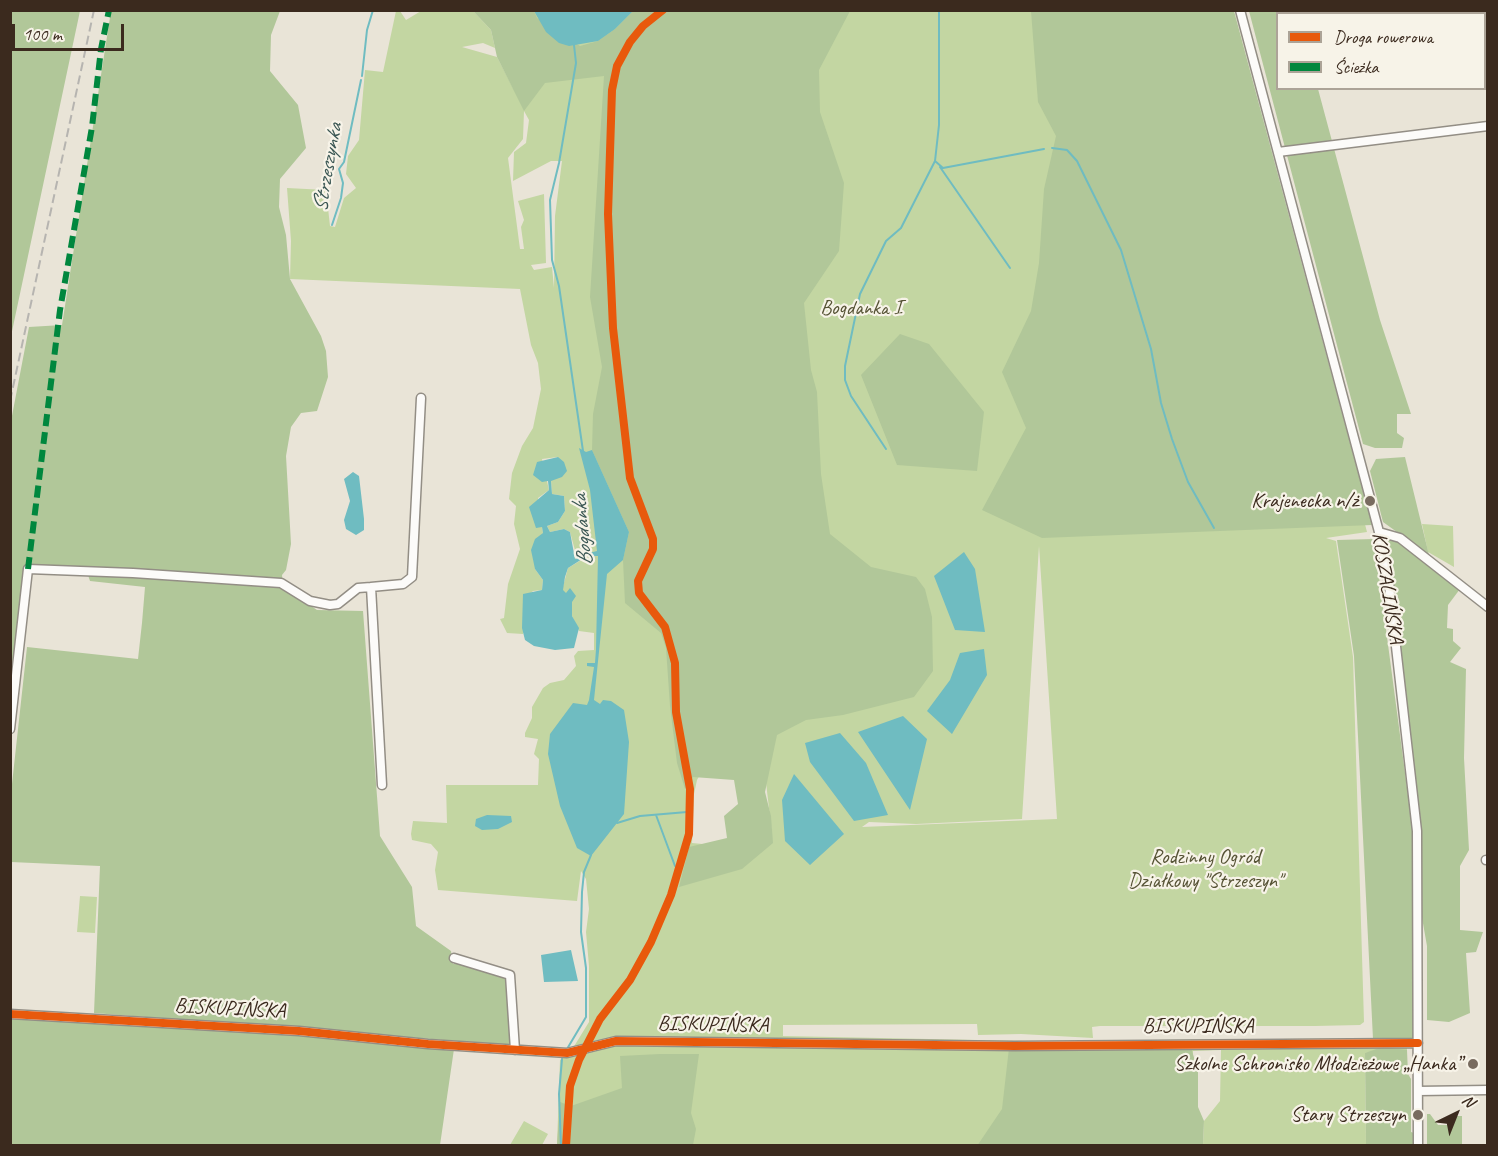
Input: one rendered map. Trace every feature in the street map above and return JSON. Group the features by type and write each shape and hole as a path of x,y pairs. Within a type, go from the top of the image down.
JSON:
{"street":[{"name":"KOSZALIŃSKA","path":"1240,10 1379,532 1389,585 1416,815 1418,1146"},
{"path":"1278,152 1488,126"},
{"path":"10,729 28,569 133,573 281,583 310,601 330,605 338,604 358,588 404,584 412,577 421,398"},
{"path":"1379,532 1400,538 1486,603"},
{"path":"371,587 382,785"},
{"path":"454,958 510,975 515,1050"},
{"name":"BISKUPIŃSKA","path":"10,1014 299,1031 567,1053 616,1041 1014,1046 1418,1043"},
{"path":"1418,1091 1488,1090"}],"green space":[{"path":"1297,10 1298,12 1276,12 1276,90 1318,90 1380,320 1411,414 1397,414 1397,433 1404,438 1402,448 1375,448 1363,444 1249,11"},
{"path":"10,11 80,11 11,336"},
{"path":"111,11 280,11 271,35 270,71 298,105 306,148 280,179 279,207 286,235 290,279 321,336 326,351 328,377 317,411 301,413 291,427 286,456 291,544 286,570 282,575 283,587 317,610 363,611 380,836 412,887 416,926 451,951 453,964 459,963 507,976 512,1040 508,1045 94,1013 100,866 11,862 11,793 27,647 138,659 145,587 90,581 86,569 26,565 11,693 11,421 29,327 62,325"},
{"name":"Bogdanka I","path":"396,11 400,11 406,20 421,11 473,11 491,30 495,48 483,43 462,47 497,57 513,88 523,11 1231,11 1367,532 1326,538 1336,541 1353,657 1364,1022 1360,1025 1314,1026 1100,1026 1092,1027 1093,1038 1021,1034 978,1035 977,1024 783,1025 783,1036 1026,1041 1407,1038 1407,1050 1365,1053 1366,1145 1203,1145 1204,1121 1220,1101 1221,1050 1193,1051 1191,1145 557,1145 560,1060 573,1048 589,1022 589,966 586,932 589,909 586,879 581,871 577,901 438,890 435,870 438,852 431,844 412,840 411,834 413,821 447,823 446,785 538,785 539,759 534,754 538,739 525,737 525,733 532,718 532,707 543,688 550,683 564,680 576,666 574,656 578,651 594,650 594,633 579,631 572,616 572,602 562,590 568,568 593,553 574,559 576,554 570,532 564,529 550,532 547,526 558,522 565,511 564,496 552,494 551,480 558,457 542,459 549,490 538,498 543,533 535,569 543,580 542,590 533,591 523,601 523,634 507,633 500,619 504,618 508,584 520,549 514,524 516,506 509,499 512,473 522,446 533,428 541,389 538,363 531,345 520,289 290,279 291,241 287,188 326,190 330,226 335,227 344,198 356,188 346,174 348,156 359,140 365,70 383,72","holes":["524,111 529,120 526,143 514,152 513,181 551,161 562,161 555,216 554,288 552,267 534,270 531,265 546,263 544,194 518,201 524,220 521,227 524,249 520,249 508,158 523,139","1039,546 1057,819 862,827 869,822 916,824 1022,819","708,760 765,774 772,834 734,847 692,843 694,794 697,780"]},
{"path":"473,11 534,11 537,18 580,46 598,41 615,29 633,11 850,11 819,70 820,112 844,183 839,251 804,303 811,370 817,392 821,474 830,534 871,567 916,577 925,589 932,617 933,671 914,697 843,715 806,720 777,735 765,792 771,816 773,843 742,869 679,887 689,847 727,838 724,816 738,804 734,780 693,777 685,789 677,763 666,648 661,633 625,603 623,560 629,532 592,450 593,414 602,367 590,297 604,76 545,83 524,111 497,57 491,30"},
{"path":"1031,11 1234,11 1372,525 1042,538 982,510 1026,428 1002,372 1031,311 1039,263 1044,189 1056,136 1038,102"},
{"path":"900,334 929,344 984,412 977,471 897,465 861,375"},
{"path":"1405,457 1429,555 1383,522 1370,471 1376,459"},
{"path":"1422,524 1453,526 1454,567 1428,552"},
{"path":"1391,537 1460,589 1448,605 1447,628 1453,629 1453,641 1461,648 1450,662 1466,669 1464,758 1469,850 1460,866 1460,930 1483,932 1476,952 1466,953 1470,1013 1449,1022 1427,1020 1427,946 1421,912 1419,810 1385,544"},
{"path":"1374,539 1413,833 1413,1039 1373,1039 1354,656 1337,540"},
{"path":"80,896 97,897 95,933 77,932"},
{"path":"10,1018 301,1035 454,1049 440,1145 11,1145"},
{"path":"1382,1047 1407,1050 1408,1074 1411,1079 1411,1132 1414,1133 1414,1145 1366,1145 1365,1053"},
{"path":"1009,1048 1191,1048 1198,1070 1198,1107 1204,1121 1203,1145 977,1146 1002,1109"},
{"path":"699,1054 691,1113 696,1129 693,1145 557,1145 560,1102 571,1106 622,1088 620,1056"},
{"path":"1427,1114 1430,1114 1438,1125 1448,1125 1457,1116 1462,1116 1462,1145 1427,1145"},
{"path":"524,1121 548,1134 542,1145 510,1145"}],"water":[{"path":"534,11 633,11 615,29 598,41 569,46 559,43 546,32"},
{"path":"579,448 586,452 592,450 629,532 623,560 607,574 594,700 600,704 603,700 611,701 624,710 629,742 624,814 591,856 577,848 560,806 548,754 550,734 573,703 587,705 589,700 594,667 587,666 587,663 595,663 598,556 587,556 568,568 565,577 563,590 566,593 570,588 576,596 572,602 572,616 579,628 574,648 555,650 534,646 525,640 522,628 523,594 542,590 543,580 535,569 531,550 535,539 543,533 542,527 536,528 529,507 549,490 548,481 542,482 533,475 537,462 558,457 564,462 567,471 562,477 551,481 552,494 564,496 565,511 558,522 547,526 550,532 564,529 570,532 575,559 597,551 590,490"},
{"path":"353,472 359,476 364,519 364,530 356,535 346,529 344,520 350,501 344,479"},
{"path":"964,552 975,569 985,632 955,630 934,576"},
{"path":"984,649 987,675 952,734 927,711 950,680 960,653"},
{"path":"903,716 927,739 910,810 858,732"},
{"path":"840,733 866,763 888,815 854,821 810,762 805,743"},
{"path":"794,774 844,834 810,865 785,841 782,800"},
{"path":"487,815 511,816 512,822 498,829 482,830 475,826 476,819"},
{"path":"571,950 578,981 544,982 541,955"}],"waterway":[{"name":"Strzeszynka","path":"362,76 367,30 373,10"},
{"path":"886,449 851,396 845,380 845,366 860,294 886,241 901,228 935,161 939,125 939,10"},
{"name":"Bogdanka","path":"574,45 576,63 559,163 550,200 552,260 559,286 583,451"},
{"name":"Strzeszynka","path":"332,225 341,198 343,183 339,169 344,162 361,80"},
{"path":"1052,148 1067,150 1077,161 1121,250 1151,349 1161,403 1172,439 1188,482 1214,528"},
{"path":"935,161 943,168 1044,149"},
{"path":"940,167 1010,268"},
{"path":"617,823 640,816 687,812"},
{"path":"656,815 675,866"},
{"name":"Bogdanka","path":"567,1049 586,1017 586,968 581,932 582,892 584,872 591,855"},
{"name":"Bogdanka","path":"561,1146 559,1094 562,1059"}],"railway":[{"path":"10,401 94,10"}],"marked path":[{"path":"28,569 60,310 92,127 101,49 109,10"}],"cycle path":[{"path":"566,1146 570,1086 579,1060 600,1019 630,980 651,942 671,895 689,834 690,789 676,712 675,663 665,627 639,593 638,581 653,549 653,539 630,478 613,328 608,214 612,90 617,66 630,42 643,26 663,10"},
{"path":"10,1014 299,1031 428,1044 567,1053 616,1041 1014,1046 1418,1043"}],"place":[{"name":"Krajenecka n/ż","path":"1370,501"},
{"name":"Szkolne Schronisko Młodzieżowe „Hanka”","path":"1473,1064"},
{"name":"Stary Strzeszyn","path":"1418,1115"}],"park label":[{"name":"Rodzinny Ogród Działkowy \"Strzeszyn\"","path":"1205,869"}]}
